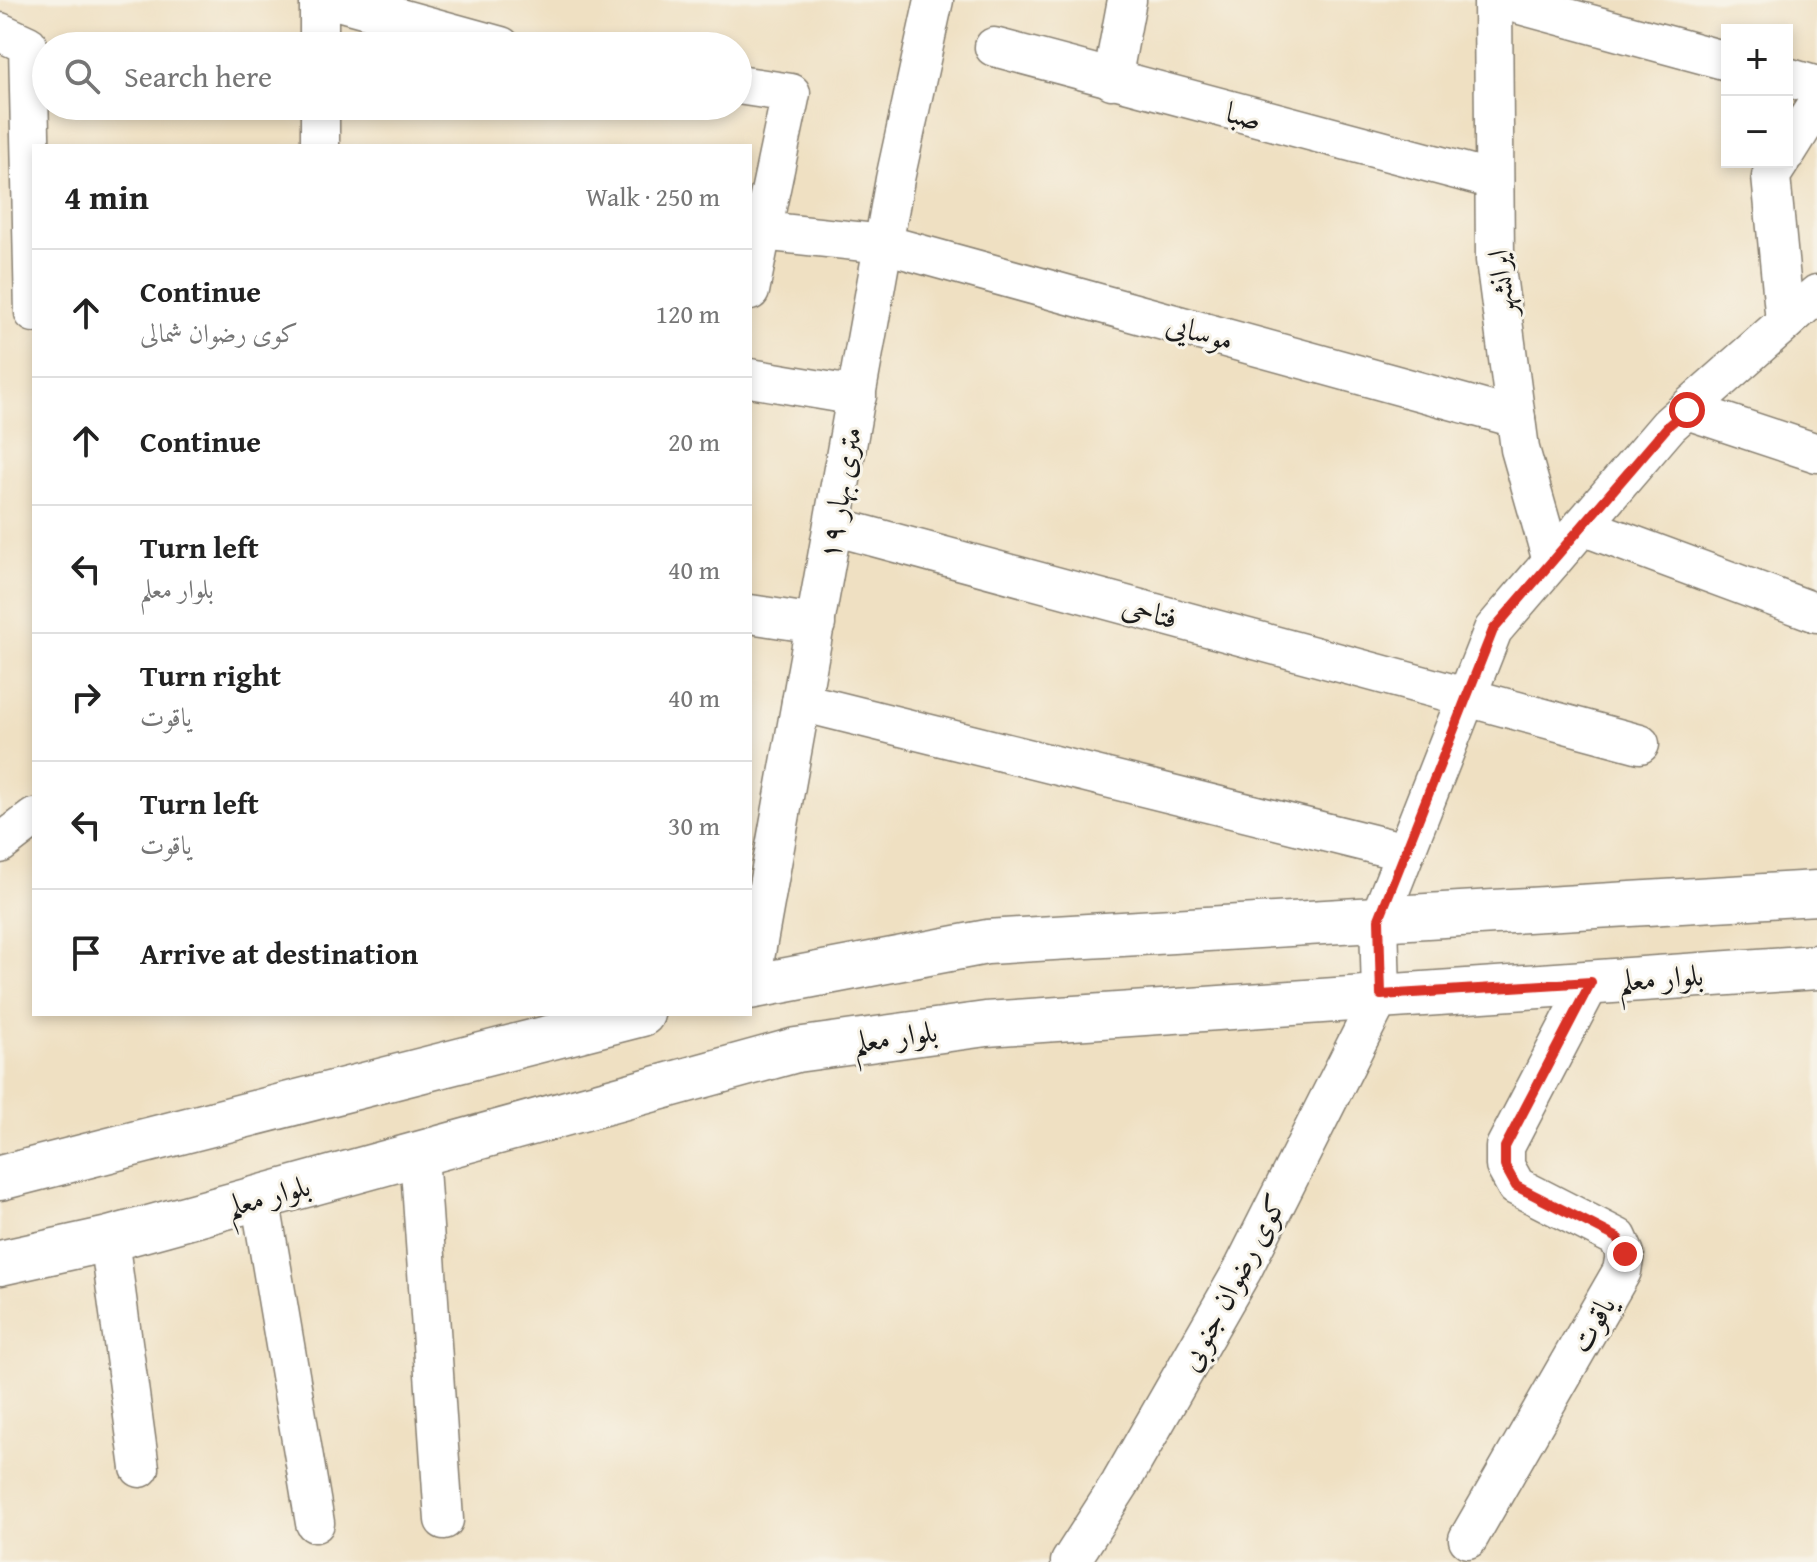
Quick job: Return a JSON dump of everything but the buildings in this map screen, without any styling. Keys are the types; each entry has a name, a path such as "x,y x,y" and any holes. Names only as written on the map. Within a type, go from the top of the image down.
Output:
{"main road":[{"path":"752,986 987,942 1817,893"},
{"name":"بلوار معلم","path":"0,1263 109,1239 796,1050 986,1024 1817,967"},
{"path":"0,1178 634,1016"}],"street":[{"path":"319,0 319,32"},
{"path":"334,0 450,32"},
{"name":"۱۹ متری بهار","path":"752,964 764,831 801,702 884,244 934,0"},
{"path":"1112,80 1127,0"},
{"name":"ایرانشهر","path":"1493,0 1495,260 1520,449 1552,561"},
{"path":"1502,0 1721,59"},
{"path":"14,38 32,286"},
{"name":"صبا","path":"994,47 1494,180"},
{"path":"1793,79 1817,86"},
{"path":"752,87 791,93 752,281"},
{"path":"1793,142 1817,104"},
{"path":"320,120 320,144"},
{"path":"1776,168 1771,176 1785,322"},
{"name":"موسایی","path":"762,231 884,244 1516,418"},
{"path":"1381,995 1379,919 1493,630 1669,425 1817,294"},
{"path":"752,378 857,396"},
{"path":"1687,410 1817,453"},
{"name":"فتاحی","path":"833,526 1640,744"},
{"path":"1582,526 1817,613"},
{"path":"752,614 816,624"},
{"path":"801,702 1405,852"},
{"path":"0,844 32,820"},
{"name":"یاقوت","path":"1468,1539 1622,1271 1625,1254 1618,1238 1516,1186 1505,1166 1505,1147 1591,982"},
{"name":"کوی رضوان جنوبی","path":"1070,1562 1120,1484 1243,1269 1381,995"},
{"path":"419,1154 444,1520"},
{"path":"260,1197 315,1523"},
{"path":"109,1239 140,1468"}],"route":[{"path":"1625,1254 1618,1238 1516,1186 1505,1166 1505,1147 1591,982 1381,995 1379,919 1493,630 1669,425 1687,410"}]}
